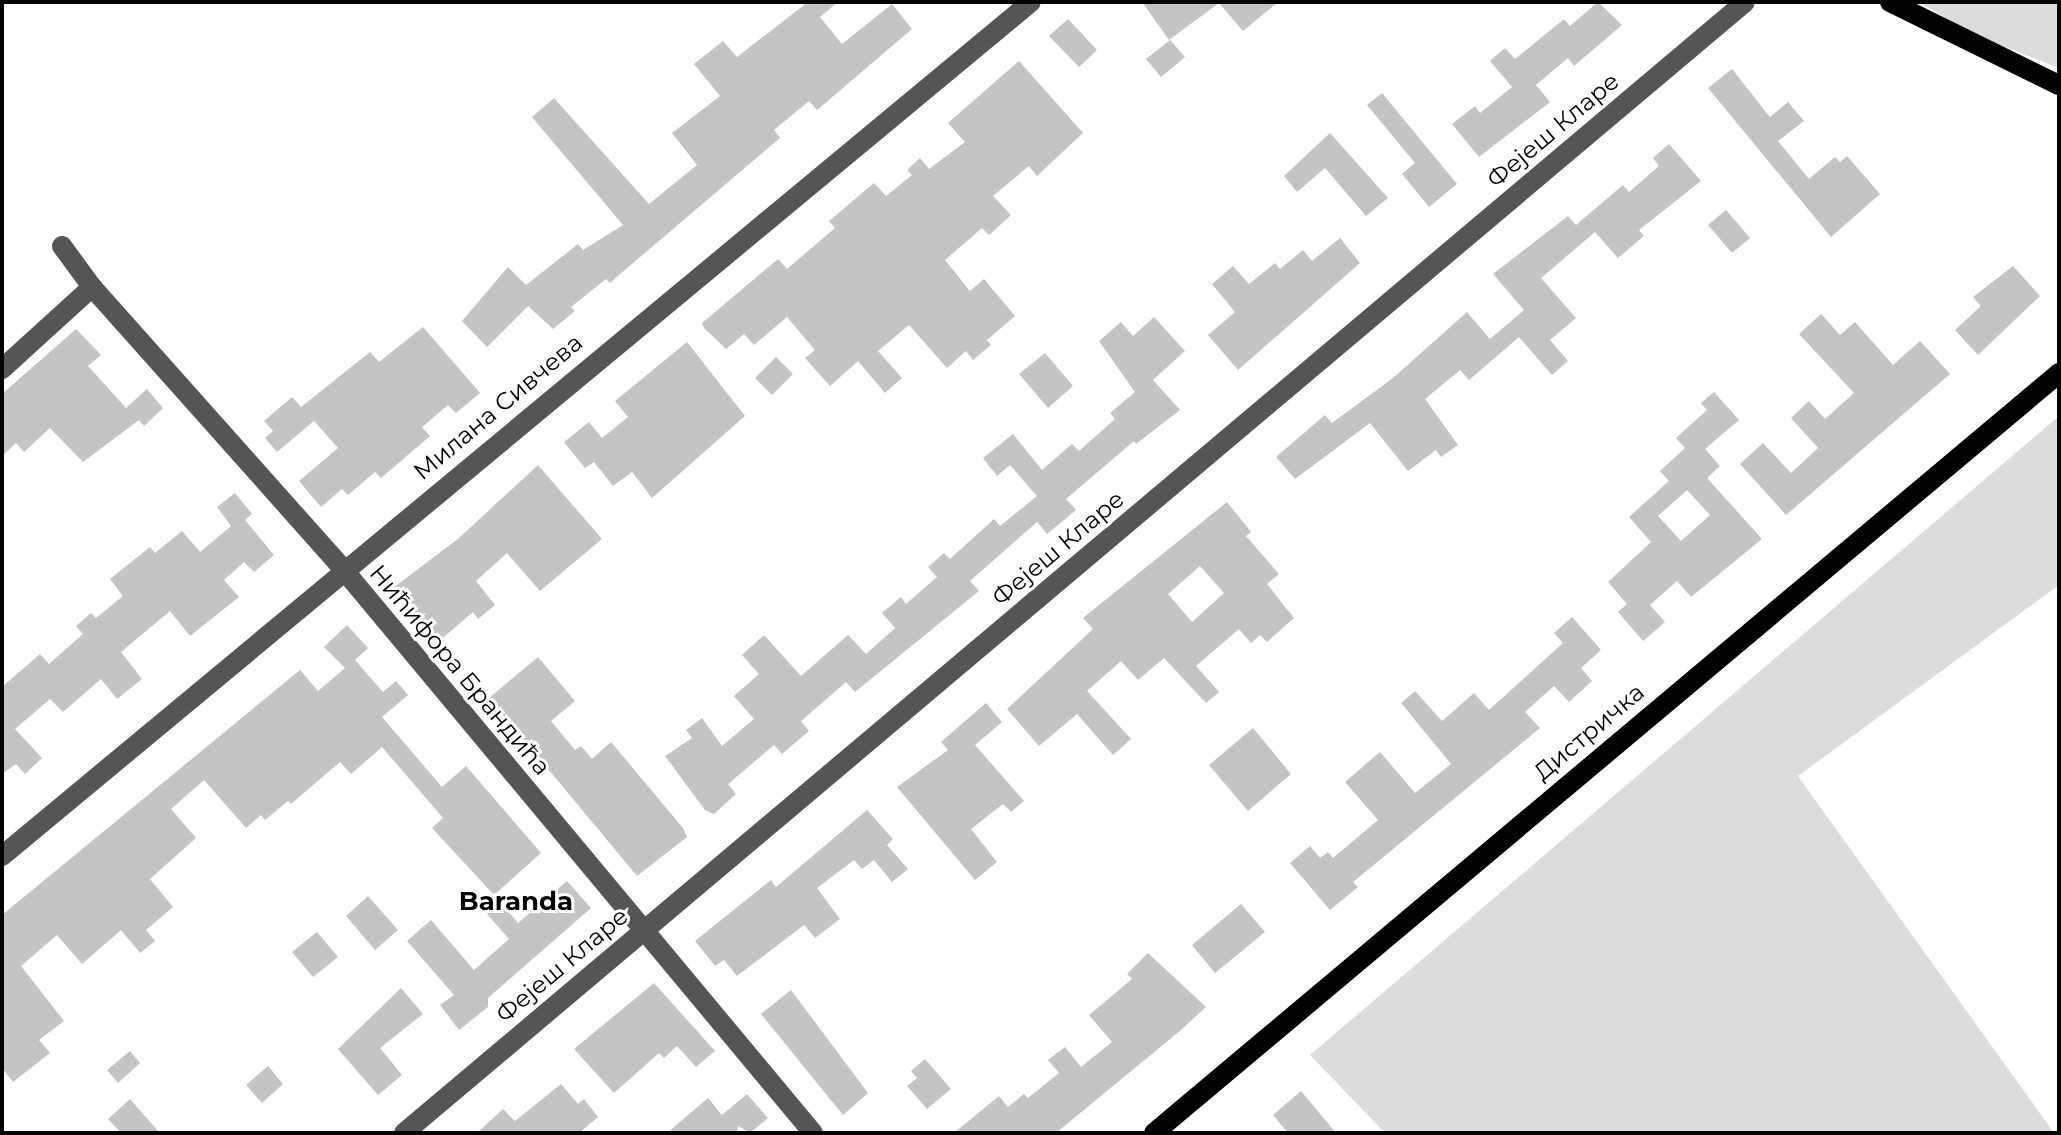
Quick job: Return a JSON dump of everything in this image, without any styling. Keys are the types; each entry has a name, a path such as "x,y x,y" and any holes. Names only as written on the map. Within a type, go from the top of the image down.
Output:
{"main road":[{"path":"1890,2 2059,85"},
{"name":"Дистричка","path":"1154,1133 2059,373"}],"street":[{"name":"Милана Сивчева","path":"2,856 343,569 1031,2"},
{"name":"Фејеш Кларе","path":"404,1133 1745,2"},
{"name":"Нићифора Брандића","path":"62,246 92,287 343,569 813,1133"},
{"path":"2,369 92,287"}],"shaded area":[{"path":"1919,2 2059,2 2059,68 1974,35"},
{"path":"2059,416 2059,585 1798,776 2054,1133 1385,1133 1310,1055"}],"building":[{"path":"808,2 838,2 820,17 842,44 892,4 912,29 817,110 809,101 774,130 780,138 610,283 606,279 571,307 575,311 553,329 528,306 487,347 462,321 508,267 526,285 578,244 583,250 623,225 532,117 554,98 649,204 697,165 672,133 720,96 694,64 723,41 737,57"},
{"path":"1142,2 1278,2 1243,31 1219,3 1169,40"},
{"path":"1598,2 1622,25 1574,66 1568,58 1536,85 1550,102 1479,157 1452,124 1475,106 1480,113 1512,87 1490,61 1505,48 1515,59 1564,19 1570,26"},
{"path":"1068,19 1097,50 1079,67 1049,36"},
{"path":"1170,40 1185,57 1161,77 1146,59"},
{"path":"1019,61 1083,133 1037,176 1029,166 993,196 1011,215 989,235 982,228 945,260 970,291 984,279 1015,316 987,340 991,345 973,360 966,351 947,368 909,325 878,351 902,378 885,393 858,361 830,386 805,358 815,350 787,317 754,345 744,334 726,349 704,328 702,323 778,259 787,269 835,228 829,221 874,183 886,196 912,175 907,170 920,158 929,169 965,142 948,123"},
{"path":"1732,69 1770,117 1788,102 1804,121 1778,141 1809,179 1835,157 1840,162 1847,156 1880,194 1831,237 1708,88"},
{"path":"1382,93 1457,184 1429,207 1402,174 1415,163 1367,105"},
{"path":"1330,133 1388,198 1366,216 1325,168 1297,192 1284,176"},
{"path":"1669,144 1701,181 1639,230 1644,236 1618,258 1595,232 1541,278 1576,318 1550,340 1568,361 1552,375 1519,337 1469,380 1460,370 1425,399 1458,445 1441,457 1436,450 1408,471 1370,423 1295,479 1276,457 1325,415 1332,423 1393,378 1467,312 1490,339 1524,310 1493,274 1568,216 1576,225 1623,185 1629,192 1659,166 1653,158"},
{"path":"1726,210 1750,238 1732,253 1708,225"},
{"path":"1340,238 1360,263 1238,370 1208,335 1235,312 1212,284 1233,266 1249,284 1275,263 1280,269 1303,250 1312,261"},
{"path":"2013,266 2040,296 1978,355 1955,330 1981,306 1973,297"},
{"path":"1821,314 1840,335 1855,322 1893,365 1920,341 1950,374 1786,515 1740,464 1763,443 1791,473 1818,448 1791,418 1809,401 1825,419 1854,393 1799,334"},
{"path":"1154,317 1185,351 1153,380 1180,410 1136,444 1134,441 1066,499 1076,510 1047,534 1037,522 970,581 979,591 855,692 846,682 801,721 809,731 782,754 774,745 728,784 736,794 714,814 705,810 665,756 692,738 686,730 702,718 722,746 754,719 734,696 759,674 742,655 764,635 801,676 848,635 866,654 895,628 882,613 901,597 906,604 937,577 928,567 944,553 950,559 994,519 1000,526 1037,496 1010,465 997,476 983,458 1013,434 1042,470 1072,444 1079,451 1115,419 1110,413 1135,392 1099,341 1121,322 1133,336"},
{"path":"423,327 480,393 456,413 448,405 422,427 430,436 381,478 375,472 348,495 342,489 321,507 299,481 338,448 314,421 277,452 265,438 273,431 264,421 292,397 301,407 370,352 379,362"},
{"path":"76,329 101,355 88,366 126,408 147,389 163,408 144,426 139,420 83,462 50,428 24,452 16,443 2,456 2,394"},
{"path":"687,342 745,416 652,498 632,472 613,486 594,462 585,468 564,442 589,422 602,438 628,417 615,401"},
{"path":"1045,353 1073,386 1048,408 1019,374"},
{"path":"776,357 793,374 772,395 755,378"},
{"path":"1714,392 1739,420 1705,449 1720,466 1707,478 1762,539 1691,597 1677,581 1650,605 1665,622 1643,641 1618,612 1627,604 1608,582 1651,542 1629,517 1669,481 1660,471 1685,448 1676,438 1707,410 1701,403","holes":["1687,490 1710,515 1681,541 1658,516"]},
{"path":"538,465 602,539 540,591 507,553 476,581 495,605 478,619 473,612 439,641 393,588 459,538"},
{"path":"235,493 252,514 245,520 274,555 254,572 244,562 224,580 239,597 190,636 170,611 121,652 142,679 117,699 101,679 63,712 50,699 15,729 42,758 25,774 16,764 2,774 2,687 40,654 49,664 83,634 76,626 91,613 96,618 123,596 110,579 150,547 155,553 182,531 200,552 231,526 217,507"},
{"path":"1227,502 1251,532 1246,536 1279,574 1267,584 1294,618 1267,642 1260,635 1251,643 1239,629 1196,666 1219,692 1206,703 1164,658 1138,680 1121,661 1087,691 1131,739 1113,755 1077,714 1039,746 1007,709 1093,629 1083,618","holes":["1200,566 1224,593 1192,622 1168,594"]},
{"path":"1572,617 1601,650 1581,668 1592,681 1569,702 1554,686 1525,712 1540,728 1353,882 1358,887 1330,910 1290,863 1310,846 1320,858 1328,852 1333,858 1378,820 1345,782 1380,752 1415,793 1451,764 1401,703 1415,691 1442,721 1474,693 1489,710 1563,643 1554,633"},
{"path":"347,625 368,648 355,660 383,692 396,681 408,695 382,717 442,787 466,766 541,853 494,895 432,828 443,818 382,747 351,774 340,762 291,804 288,801 265,820 261,815 246,828 204,780 171,809 196,838 150,879 173,907 146,930 155,941 140,953 121,930 82,964 57,935 21,966 64,1021 39,1040 50,1053 13,1082 2,1068 2,915 300,670 318,691 345,668 324,647"},
{"path":"538,657 575,701 551,721 575,750 581,746 592,759 611,742 683,828 687,837 637,876 489,698"},
{"path":"986,703 1002,722 975,745 1024,801 1011,812 1003,804 971,829 997,862 975,880 897,787 948,750 941,742"},
{"path":"1253,728 1291,774 1248,811 1209,765"},
{"path":"867,810 893,839 887,845 908,869 892,882 874,860 862,869 854,860 817,888 840,919 815,938 804,925 737,976 724,960 715,966 695,941 771,880 776,887"},
{"path":"567,881 591,908 488,998 488,1007 459,1030 440,1005 454,995 407,941 431,920 474,970 509,939 487,914 500,902 518,923"},
{"path":"368,896 398,930 375,950 346,916"},
{"path":"1241,904 1265,932 1215,973 1192,945"},
{"path":"317,932 338,957 313,977 292,952"},
{"path":"1148,953 1206,1007 1056,1133 954,1133 999,1096 1008,1107 1024,1094 1028,1098 1059,1073 1048,1060 1065,1047 1081,1067 1112,1042 1089,1015 1132,979 1127,974"},
{"path":"654,983 715,1051 696,1067 677,1046 664,1058 659,1053 614,1093 574,1049"},
{"path":"401,988 423,1014 380,1048 402,1075 378,1095 338,1049"},
{"path":"791,990 868,1093 843,1115 761,1014"},
{"path":"130,1051 140,1063 118,1083 107,1070"},
{"path":"925,1059 951,1089 927,1109 907,1086 917,1078 911,1071"},
{"path":"268,1066 283,1084 262,1103 246,1085"},
{"path":"561,1084 578,1104 584,1099 598,1117 579,1133 477,1133 503,1109 515,1121"},
{"path":"1301,1091 1336,1133 1288,1133 1273,1115"},
{"path":"747,1094 768,1118 750,1133 738,1126 737,1133 667,1133 708,1098 722,1115"},
{"path":"130,1099 160,1133 121,1133 108,1119"}],"district":[{"name":"Baranda","path":"516,902"}]}
